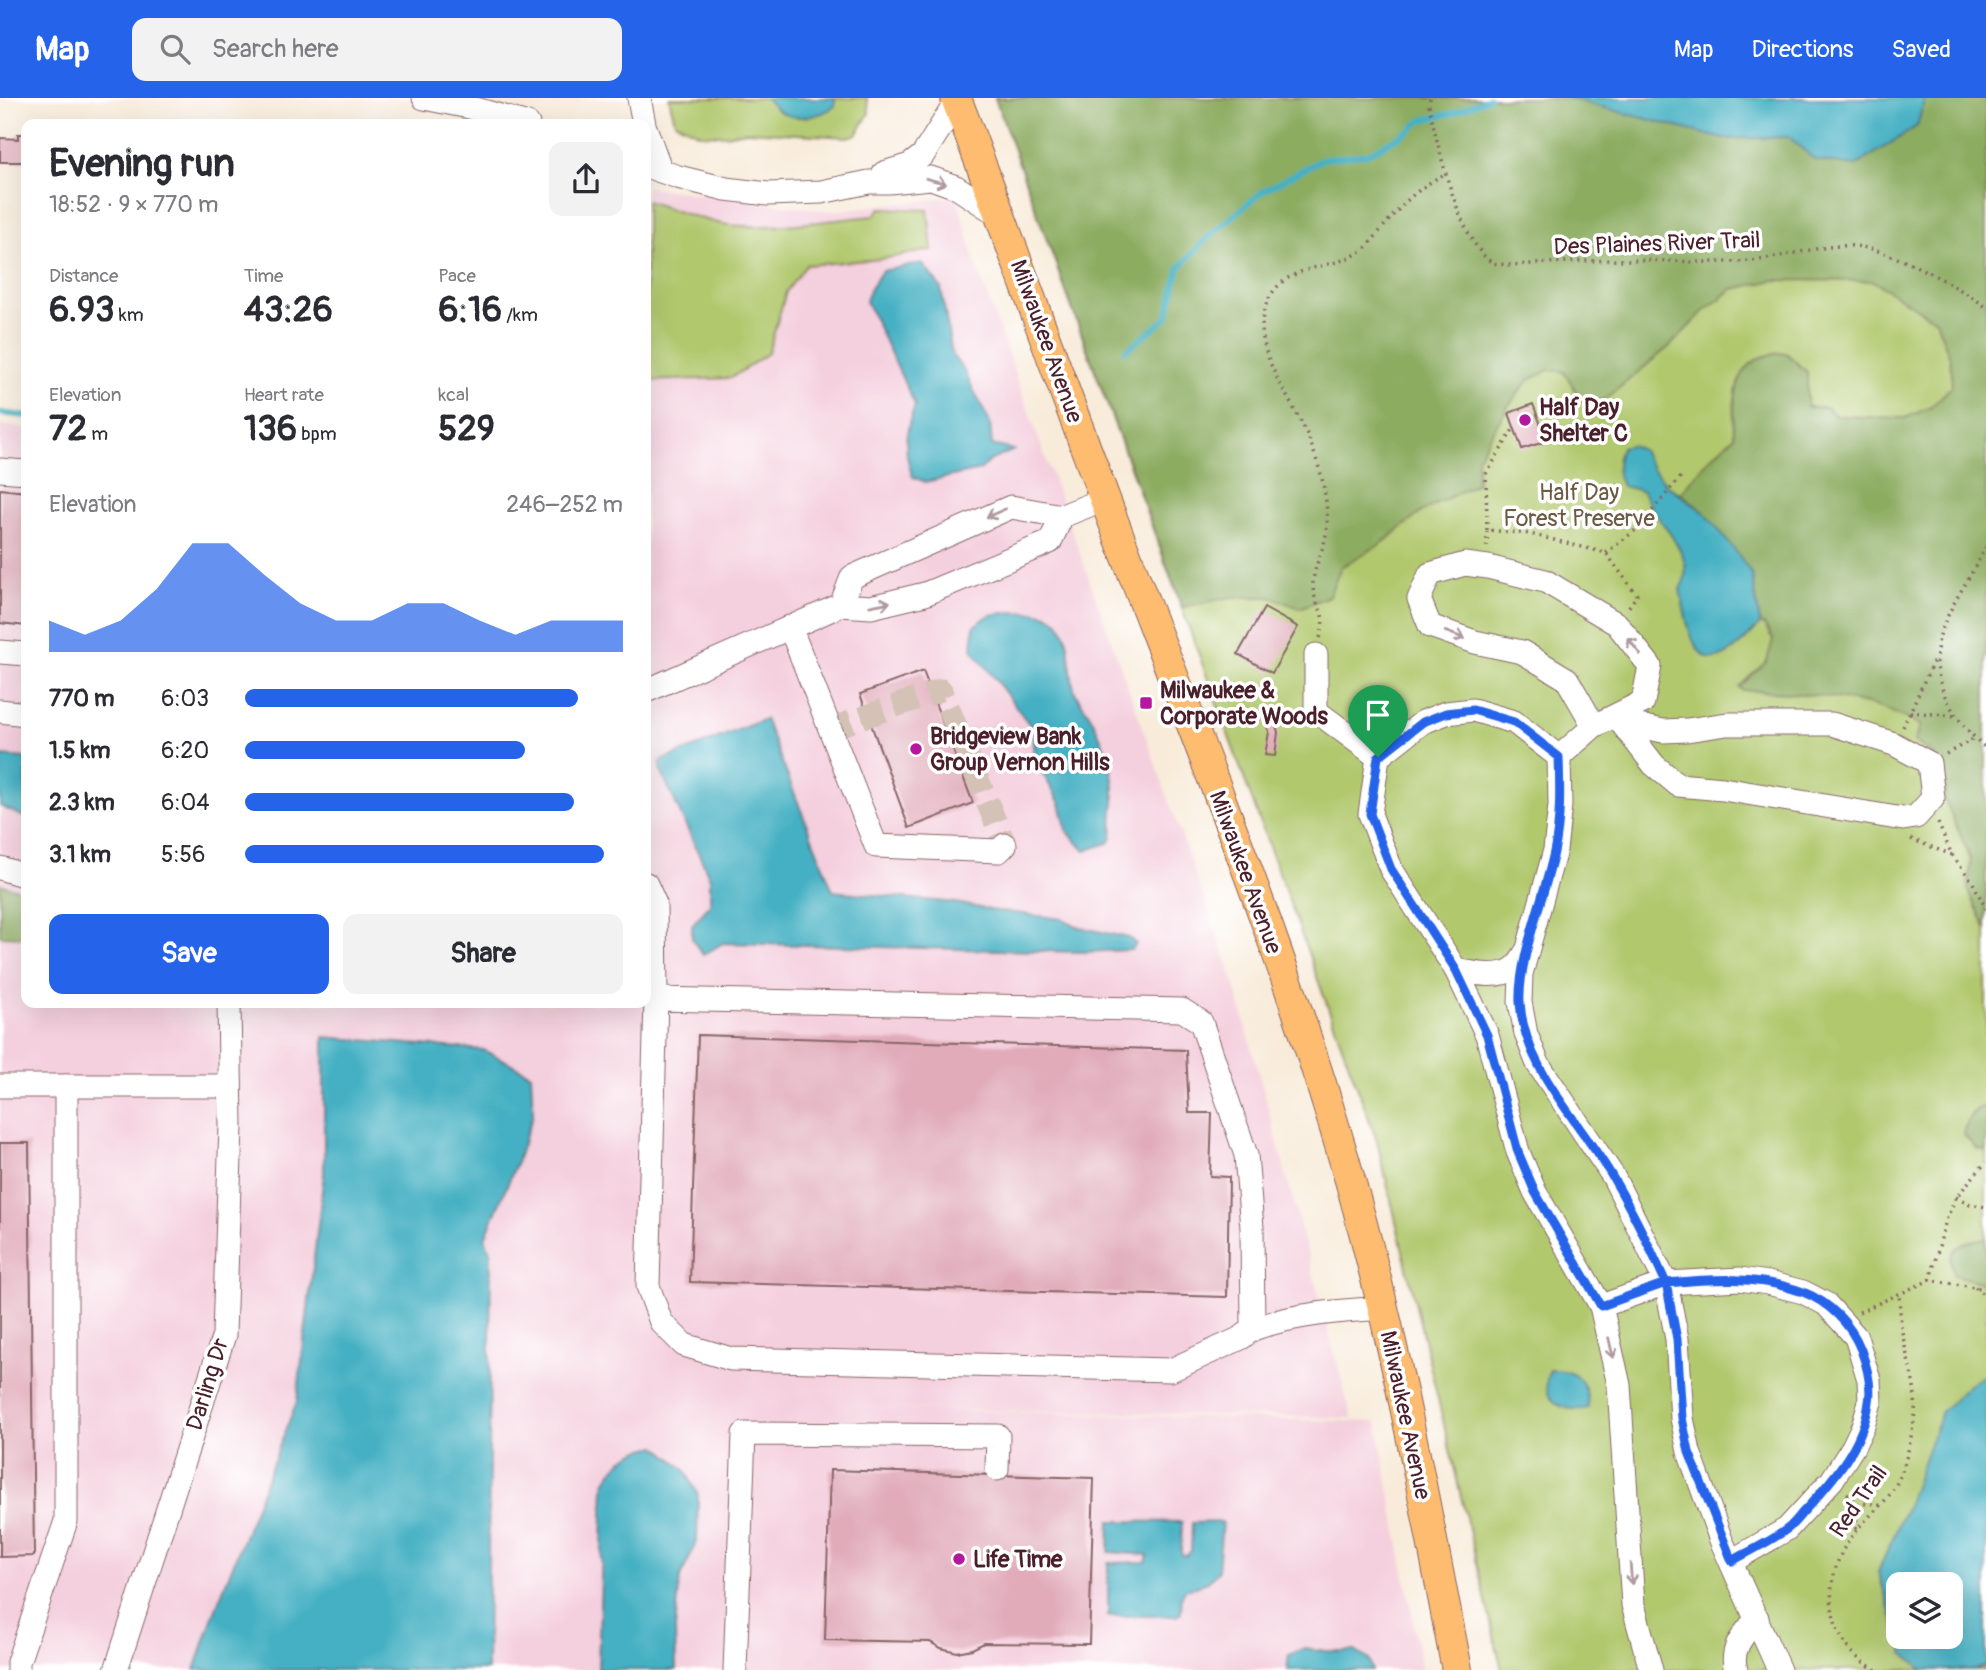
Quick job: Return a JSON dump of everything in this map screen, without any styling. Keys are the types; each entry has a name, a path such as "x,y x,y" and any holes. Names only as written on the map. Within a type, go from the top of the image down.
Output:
{"main road":[{"name":"Milwaukee Avenue","path":"956,99 1105,499 1220,797 1308,1041 1344,1158 1384,1308 1457,1670"}],"street":[{"path":"424,98 511,119"},
{"path":"639,98 643,119"},
{"path":"869,182 884,173 910,165 923,155 956,99"},
{"path":"654,168 726,189 768,194 821,192 869,182 888,183 931,178 956,187 1002,217"},
{"path":"0,470 21,472"},
{"path":"841,605 852,577 1011,507 1062,516 1105,499"},
{"path":"651,689 841,605 871,607 925,594 1050,542 1062,516"},
{"path":"1594,726 1567,679 1522,652 1475,642 1430,625 1419,599 1430,574 1465,564 1488,566 1545,581 1617,624 1650,666 1643,702 1594,726 1559,757 1560,805 1555,850 1521,974 1520,1002 1526,1034 1538,1064 1612,1177 1666,1283 1677,1339 1682,1418 1689,1452 1779,1670"},
{"path":"790,627 876,846 999,851 1005,845"},
{"path":"0,652 21,654"},
{"path":"1316,655 1316,711 1378,757"},
{"path":"1559,757 1514,722 1473,710 1446,713 1423,722 1378,757 1370,814 1391,869 1456,970 1487,1035 1518,1152 1535,1192 1601,1306 1619,1385 1633,1605 1651,1670"},
{"path":"0,711 21,713"},
{"path":"1616,716 1639,726 1663,731 1727,724 1832,724 1894,744 1929,763 1933,798 1916,817 1903,819 1723,789 1678,785 1654,765 1616,716"},
{"path":"0,868 21,874"},
{"path":"651,895 655,904 656,999 648,1286 660,1322 684,1345 731,1359 1171,1370 1274,1321 1336,1311 1384,1308"},
{"path":"1456,970 1497,974 1514,969 1528,949"},
{"path":"656,999 1182,1010 1201,1022 1246,1155 1252,1228 1253,1329"},
{"name":"Darling Dr","path":"116,1670 224,1335 230,1086 229,1008"},
{"path":"0,1086 230,1086"},
{"path":"18,1670 18,1662 66,1521 66,1086"},
{"path":"1601,1306 1666,1283 1740,1279 1803,1292 1826,1304 1856,1337 1869,1380 1870,1402 1853,1447 1832,1480 1787,1529 1732,1561"},
{"path":"735,1670 744,1434 998,1436 997,1469"},
{"path":"1736,1670 1734,1665 1737,1644 1757,1618"}],"path":[{"name":"Des Plaines River Trail","path":"1430,98 1430,110 1445,174 1479,250 1492,263 1511,265 1628,260 1701,263 1752,260 1859,246 1892,255 1968,294 1986,307"},
{"path":"1316,655 1325,621 1313,587 1326,535 1327,506 1322,481 1305,431 1265,346 1262,326 1265,309 1271,295 1284,280 1304,270 1342,260 1364,249 1423,185 1445,174"},
{"path":"1488,566 1486,474 1514,428"},
{"path":"1606,553 1637,529 1683,474"},
{"path":"1487,530 1530,534 1606,553 1637,595 1617,624"},
{"path":"1986,547 1942,629 1936,674 1950,707 1986,748"},
{"path":"1894,744 1937,654"},
{"path":"1909,712 1957,716"},
{"path":"1929,763 1975,738"},
{"path":"1930,804 1952,855 1972,881 1986,909"},
{"path":"1930,1280 1946,1220 1956,1197 1986,1162"},
{"path":"1956,1197 1970,1205 1986,1207"},
{"path":"1842,1319 1930,1280 1986,1289"},
{"path":"1973,1286 1986,1297"},
{"name":"Red Trail","path":"1876,1670 1857,1658 1844,1640 1835,1623 1831,1588 1835,1567 1856,1531 1882,1505 1899,1479 1914,1423 1912,1366 1903,1337 1899,1294"},
{"path":"1832,1480 1858,1503 1882,1505"},
{"path":"1856,1531 1858,1503"}],"shaded area":[{"path":"651,188 831,211 957,196 974,259 1234,982 1352,1418 838,1407 1377,1422 1422,1670 0,1670 0,425 21,427 21,1008 651,1008"}],"green space":[{"path":"669,98 766,98 780,112 835,106 835,98 867,98 869,113 857,134 848,137 746,131 726,135 700,134 675,122"},
{"name":"Half Day Forest Preserve","path":"995,98 1986,98 1986,1670 1502,1670 1377,1141"},
{"path":"995,98 1986,98 1986,928 1968,889 1971,860 1945,800 1944,772 1933,755 1914,741 1921,725 1864,703 1812,695 1742,690 1739,687 1767,661 1773,639 1764,625 1760,624 1752,575 1705,513 1681,493 1709,459 1734,437 1734,407 1740,380 1746,369 1756,360 1769,355 1786,353 1807,372 1807,407 1826,407 1836,416 1905,418 1931,407 1952,386 1950,358 1936,320 1873,281 1775,280 1733,289 1705,310 1670,346 1604,400 1583,402 1564,372 1549,370 1529,380 1509,405 1477,458 1477,483 1423,511 1381,544 1341,567 1329,596 1300,608 1270,597 1231,597 1182,607"},
{"path":"651,203 704,219 740,226 778,226 874,216 880,208 928,210 932,250 881,259 806,265 786,292 768,353 731,378 651,381"},
{"path":"0,884 21,890 21,937 0,936"},
{"path":"1986,1106 1986,1151 1976,1148 1964,1135 1973,1113"},
{"path":"1986,1238 1986,1284 1954,1275 1951,1265 1953,1252 1963,1244"}],"water":[{"path":"766,98 835,98 835,106 822,113 800,117 777,110"},
{"path":"1567,98 1925,98 1917,126 1855,166 1815,160 1789,137 1723,139"},
{"path":"922,263 941,288 952,355 964,371 990,423 992,445 1014,450 989,461 980,470 925,482 913,477 907,458 907,432 915,405 866,301 870,289 882,271"},
{"path":"1631,445 1642,450 1652,468 1667,485 1705,513 1752,575 1760,624 1741,644 1725,655 1713,658 1703,655 1696,645 1680,589 1685,576 1681,551 1648,503 1643,491 1622,486 1617,471 1618,457 1622,447"},
{"path":"1010,612 1051,617 1065,634 1075,692 1097,730 1112,775 1114,799 1110,842 1085,851 1067,831 1060,803 1035,760 1033,729 972,649 974,626 990,615"},
{"path":"765,719 833,891 956,903 1063,919 1079,927 1129,938 1136,944 1131,950 1081,952 723,943 703,955 692,939 692,925 710,905 710,878 660,769 661,761"},
{"path":"0,756 21,758 21,816 0,806"},
{"path":"324,1037 484,1050 531,1074 533,1114 516,1164 485,1238 491,1253 487,1670 195,1670 213,1616 297,1401 324,1174"},
{"path":"1550,1370 1567,1372 1579,1379 1586,1391 1588,1408 1569,1409 1554,1402 1547,1389"},
{"path":"1986,1375 1986,1666 1972,1670 1922,1670 1903,1649 1963,1649 1963,1572 1886,1572 1886,1597 1878,1572 1908,1503 1942,1411 1972,1382"},
{"path":"657,1446 685,1470 698,1495 697,1541 680,1578 675,1629 676,1670 598,1670 604,1484 625,1458"},
{"path":"1110,1521 1182,1522 1181,1552 1186,1556 1191,1551 1192,1523 1222,1522 1218,1571 1208,1582 1185,1590 1181,1613 1177,1616 1108,1616 1108,1563 1146,1562 1148,1555 1109,1552"},
{"path":"1304,1648 1355,1651 1369,1660 1372,1670 1287,1670 1289,1655"}],"building":[{"path":"18,134 21,134 21,162 0,162 0,138 18,139"},
{"name":"Half Day Shelter C","path":"1533,404 1547,441 1522,449 1509,413"},
{"path":"0,489 21,491 21,625 0,623"},
{"path":"1264,608 1298,627 1272,673 1238,654"},
{"name":"Bridgeview Bank Group Vernon Hills","path":"923,671 973,803 909,828 860,694"},
{"path":"1270,707 1278,732 1275,756 1265,755 1269,732 1261,710"},
{"path":"698,1035 1186,1050 1189,1113 1212,1113 1210,1176 1229,1177 1227,1297 690,1282"},
{"path":"0,1143 29,1143 34,1556 0,1557"},
{"name":"Life Time","path":"830,1470 1094,1478 1089,1644 984,1643 957,1652 930,1642 825,1640"}],"waterway":[{"path":"1125,351 1167,318 1179,268 1206,239 1263,191 1323,159 1367,154 1409,131 1422,120 1453,113 1489,98"},
{"path":"0,413 21,415"}],"tunnel":[{"path":"830,729 941,690 1005,845"}],"place":[{"name":"Half Day Shelter C","path":"1525,420"},
{"name":"Milwaukee & Corporate Woods","path":"1146,703"},
{"name":"Bridgeview Bank Group Vernon Hills","path":"916,749"},
{"name":"Life Time","path":"959,1559"}],"route":[{"path":"1378,757 1370,814 1391,869 1456,970 1487,1035 1518,1152 1535,1192 1601,1306 1666,1283 1677,1339 1682,1418 1689,1452 1721,1539 1732,1561 1787,1529 1832,1480 1853,1447 1870,1402 1869,1380 1856,1337 1826,1304 1803,1292 1740,1279 1666,1283 1641,1229 1612,1177 1538,1064 1526,1034 1520,1002 1521,974 1555,850 1560,805 1559,757 1514,722 1473,710 1446,713 1423,722 1378,757"}]}
